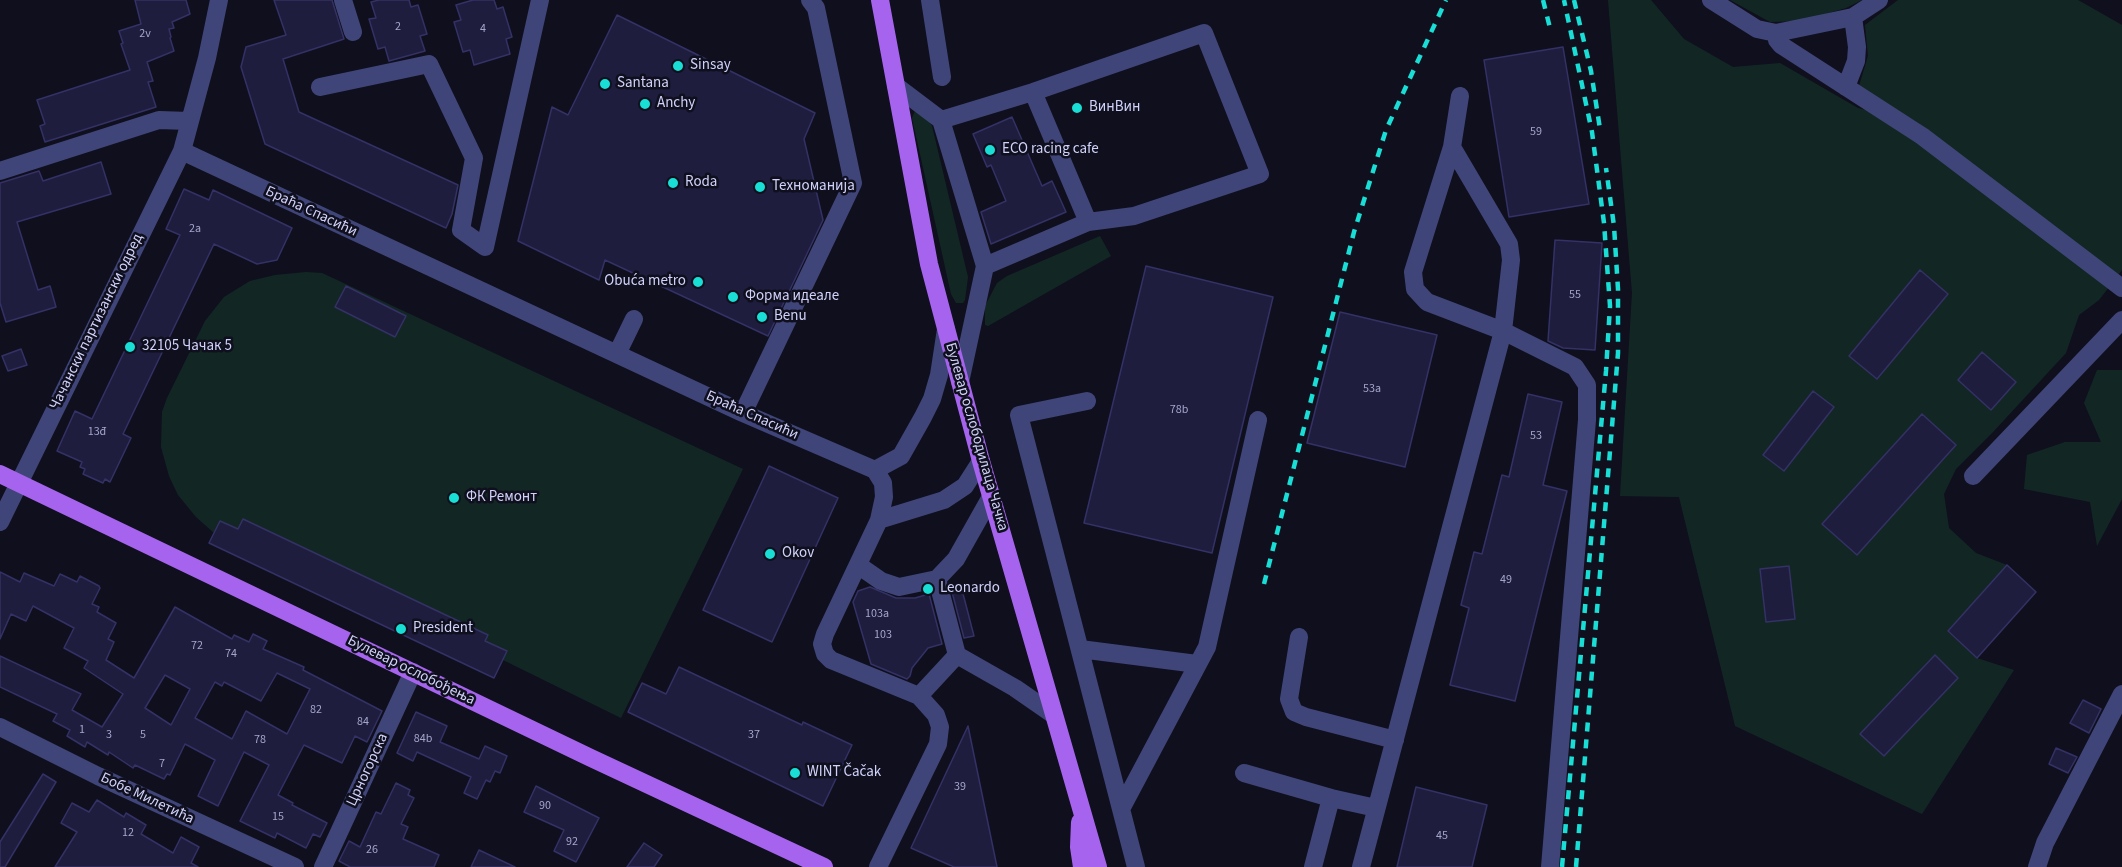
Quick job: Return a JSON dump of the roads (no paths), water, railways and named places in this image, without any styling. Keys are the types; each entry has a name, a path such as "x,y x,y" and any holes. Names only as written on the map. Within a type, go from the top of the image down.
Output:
{"main road":[{"name":"Булевар ослободилаца Чачка","path":"880,0 921,228 981,461 1098,867"},
{"name":"Булевар ослобођења","path":"0,474 824,867"},
{"path":"1082,811 1079,832 1082,867"}],"street":[{"name":"Чачански партизански одред","path":"0,522 182,151 207,58 219,0"},
{"path":"343,0 353,32"},
{"path":"320,87 429,64 474,158 461,230 485,247 540,0"},
{"path":"743,413 853,183 816,8 810,0"},
{"path":"930,0 942,77"},
{"path":"1711,0 1757,29 1776,33 1853,17 1879,0"},
{"path":"1846,87 1856,61 1857,47 1853,17"},
{"path":"941,120 1034,92 1204,33 1260,174 1134,216 1088,222 985,266"},
{"path":"1776,33 1781,45 1922,136 2122,288"},
{"path":"896,86 941,120 985,266 960,382"},
{"path":"1034,92 1088,222"},
{"path":"1460,96 1452,147 1413,272 1415,289 1427,302 1503,331 1575,367 1587,385 1587,420 1550,867"},
{"path":"0,171 159,120 189,121"},
{"path":"1361,867 1503,331 1510,260 1509,244 1452,147"},
{"name":"Браћа Спасићи","path":"182,151 743,413 875,470"},
{"path":"617,354 634,319"},
{"path":"1973,476 2122,320"},
{"path":"878,867 938,744 940,727 936,715 919,696 831,660 825,654 822,644 879,520 884,497 884,483 875,470 901,456 932,399 939,375 946,327"},
{"path":"1087,401 1019,415 1136,867"},
{"path":"1121,809 1206,647 1258,420"},
{"path":"879,520 944,500 965,486 981,461"},
{"path":"858,565 881,580 899,587 937,579 956,559 992,495"},
{"path":"937,579 957,655 1015,688 1054,715"},
{"path":"1299,637 1288,699 1294,712 1395,740"},
{"path":"1080,649 1197,664"},
{"path":"919,696 957,655"},
{"name":"Црногорска","path":"322,867 413,672"},
{"path":"2037,867 2045,843 2122,694"},
{"name":"Бобе Милетића","path":"0,727 98,776 295,867"},
{"path":"1245,772 1331,798 1376,808"},
{"path":"1313,867 1331,798"}],"railway":[{"path":"1264,584 1354,232 1386,130 1446,0"},
{"path":"1543,0 1551,32"},
{"path":"1562,867 1610,306 1604,223 1592,132 1564,0"},
{"path":"1574,0 1591,71 1600,129"},
{"path":"1576,867 1618,353 1618,289 1614,226 1606,168"}],"place":[{"name":"Sinsay","path":"678,66"},
{"name":"Santana","path":"605,84"},
{"name":"Anchy","path":"645,104"},
{"name":"ВинВин","path":"1077,108"},
{"name":"ECO racing cafe","path":"990,150"},
{"name":"Roda","path":"673,183"},
{"name":"Техноманија","path":"760,187"},
{"name":"Obuća metro","path":"698,282"},
{"name":"Форма идеале","path":"733,297"},
{"name":"Benu","path":"762,317"},
{"name":"32105 Чачак 5","path":"130,347"},
{"name":"ФК Ремонт","path":"454,498"},
{"name":"Okov","path":"770,554"},
{"name":"Leonardo","path":"928,589"},
{"name":"President","path":"401,629"},
{"name":"WINT Čačak","path":"795,773"}]}
